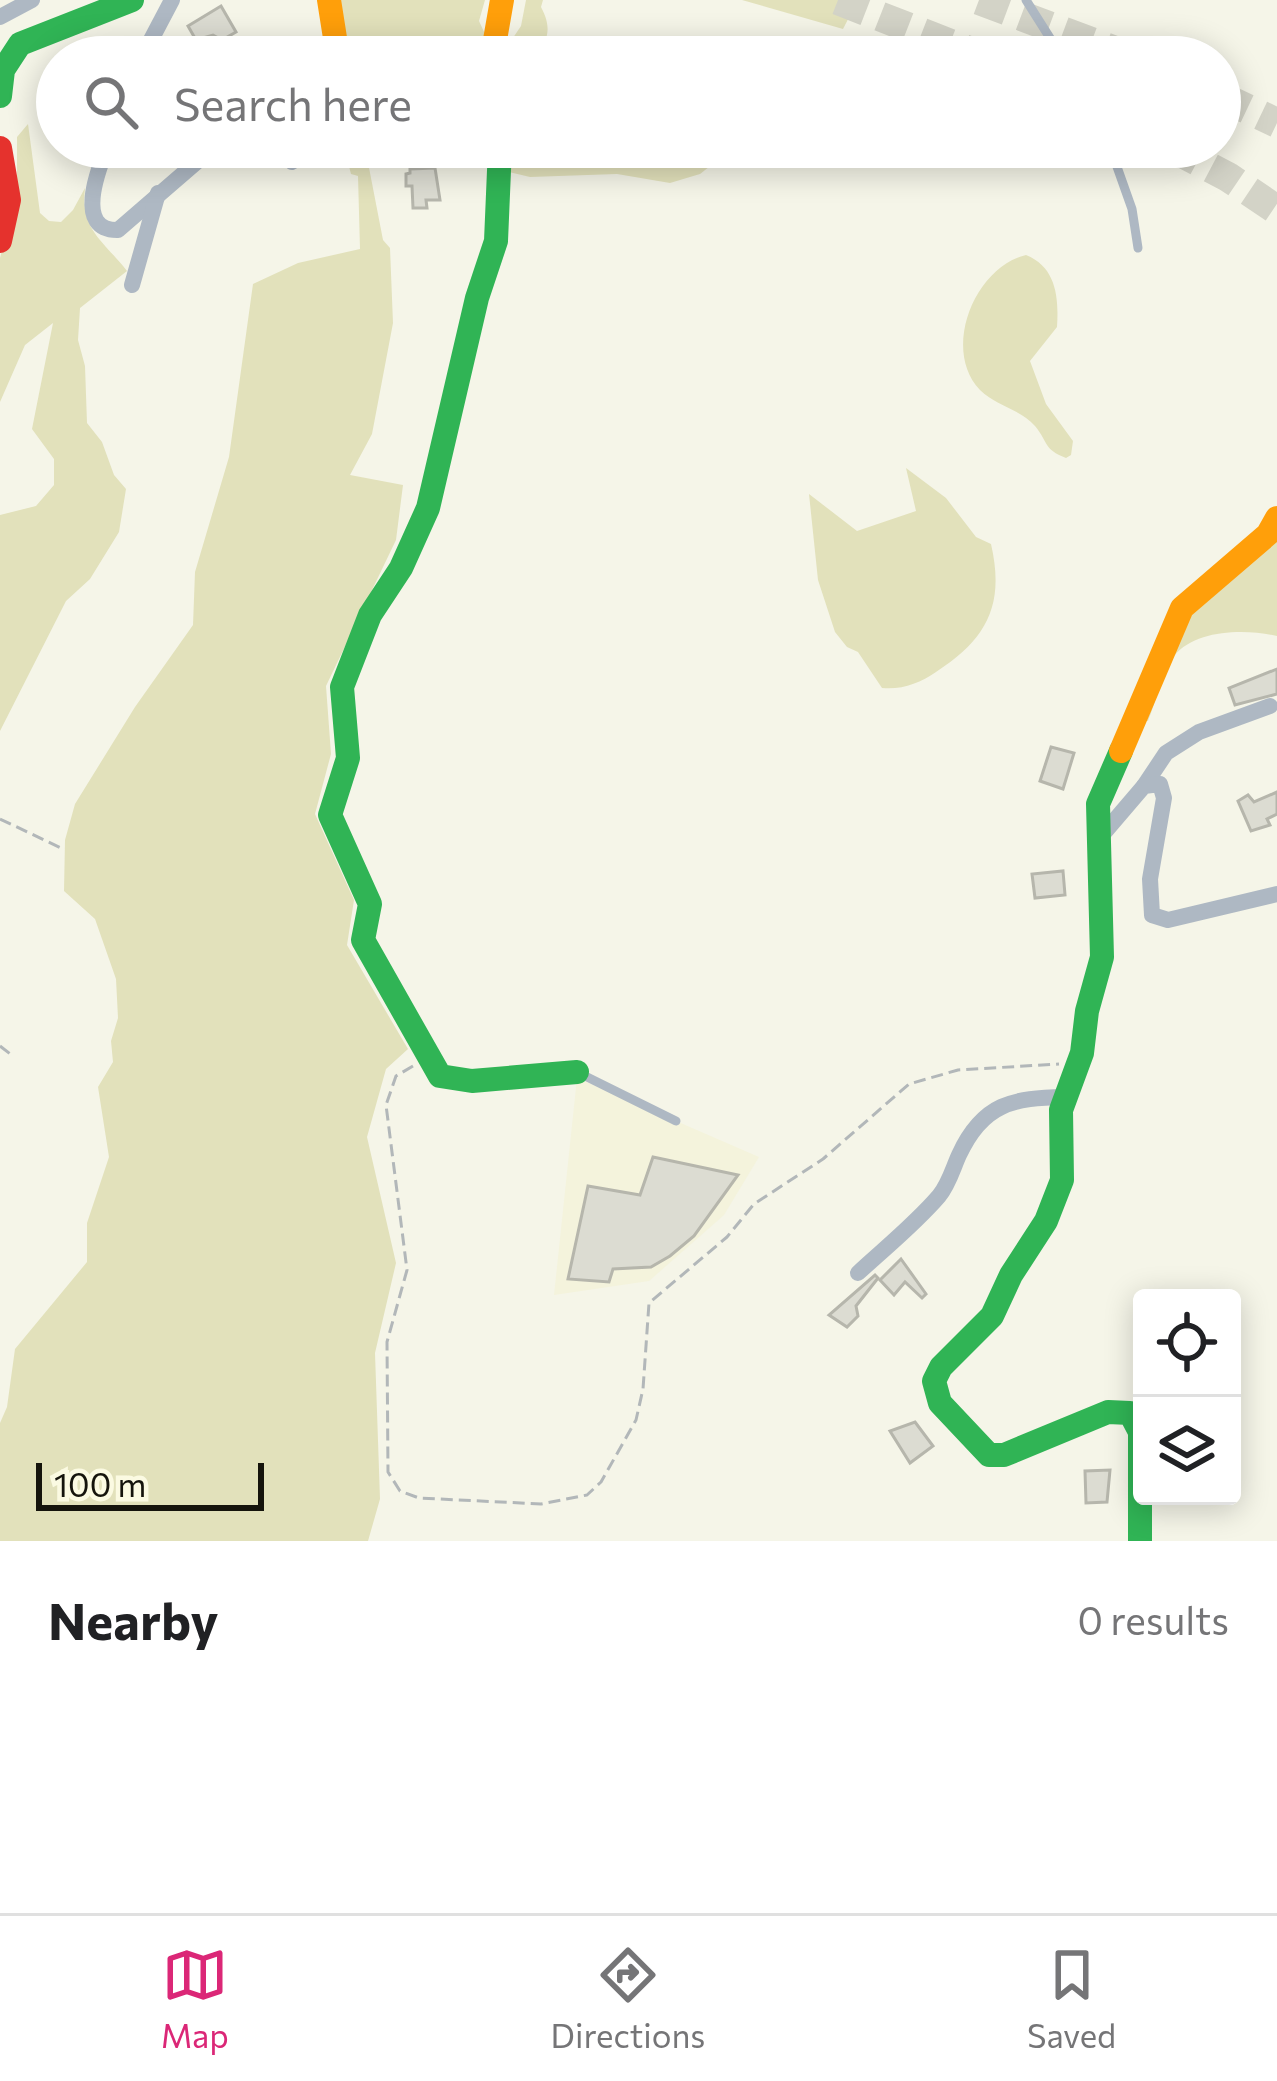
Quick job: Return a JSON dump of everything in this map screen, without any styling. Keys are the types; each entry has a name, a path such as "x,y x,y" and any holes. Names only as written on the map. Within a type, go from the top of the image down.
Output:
{"street":[{"path":"0,17 32,0"},
{"path":"153,36 172,0"},
{"path":"329,0 335,36"},
{"path":"496,36 502,0"},
{"path":"38,36 114,2"},
{"path":"0,96 3,70 20,44 36,37"},
{"path":"0,148 9,200 0,241"},
{"path":"98,168 92,208 97,223 107,231 118,230 192,168"},
{"path":"499,168 496,242 477,298 428,508 401,568 370,615 342,687 348,758 331,815 370,904 363,940 440,1076 472,1081 577,1072"},
{"path":"132,286 158,193"},
{"path":"1138,1540 1140,1432 1130,1413 1108,1412 993,1456 978,1447 934,1390 938,1371 992,1316 1050,1212 1063,1175 1059,1126 1079,1063 1103,945 1098,804 1182,608 1268,534 1277,518"},
{"path":"1097,842 1166,753 1199,732 1270,706"},
{"path":"1144,786 1160,784 1164,798 1149,892 1155,917 1168,920 1277,894"},
{"path":"858,1273 944,1191 965,1143 989,1114 1007,1102 1065,1097"}],"lane":[{"path":"1026,0 1049,36"},
{"path":"1117,168 1132,209 1138,248"},
{"path":"577,1072 676,1121"}],"path":[{"path":"0,819 61,848"},
{"path":"0,1046 13,1056"},
{"path":"429,1055 396,1076 386,1105 407,1270 387,1342 388,1472 400,1491 419,1498 541,1504 587,1495 601,1482 636,1420 644,1389 649,1303 727,1237 754,1204 824,1159 910,1084 958,1070 1079,1063"}],"shaded area":[{"path":"577,1078 759,1157 724,1215 649,1281 554,1295"}],"green space":[{"path":"332,0 485,0 479,21 485,36 330,36"},
{"path":"526,0 543,0 546,36 514,36"},
{"path":"742,0 858,0 843,29"},
{"path":"28,124 40,213 49,221 61,222 85,188 90,225 127,271 80,308 78,340 85,366 87,423 126,489 119,532 90,579 66,601 0,731 0,515 36,506 54,485 54,459 32,429 53,323 25,345 0,402 0,258 17,190 17,137"},
{"path":"349,168 369,168 383,240 390,248 393,323 372,434 350,475 403,485 396,540 326,686 331,754 315,814 354,900 347,945 408,1049 386,1069 367,1137 396,1263 375,1353 380,1499 368,1541 0,1541 0,1423 7,1407 15,1349 87,1262 87,1223 109,1157 98,1087 113,1062 116,979 95,919 64,891 65,840 75,804 193,625 195,572 229,457 253,284 298,263 360,249 358,176"},
{"path":"509,168 708,168 670,183 617,174 530,177 509,172"},
{"path":"1026,255 1044,267 1056,294 1057,327 1030,361 1046,404 1073,441 1066,458 1050,448 1029,420 980,390 964,353 964,332 979,292 992,275"},
{"path":"906,468 946,498 976,537 991,544 995,585 980,633 954,660 904,687 882,688 858,652 835,632 818,580 809,494 857,531 916,511"},
{"path":"1277,531 1277,636 1222,633 1183,647 1166,670 1148,721 1135,721 1185,611"}],"building":[{"path":"221,6 236,32 194,36 188,26"},
{"path":"435,168 440,200 426,200 427,208 413,208 406,174 410,169"},
{"path":"1277,669 1277,694 1235,705 1229,688"},
{"path":"1051,747 1074,753 1063,789 1040,781"},
{"path":"1277,792 1277,814 1267,819 1270,825 1251,831 1238,801 1248,795 1254,802"},
{"path":"1063,871 1065,895 1035,898 1032,874"},
{"path":"653,1157 738,1175 694,1236 670,1256 651,1267 613,1269 609,1282 568,1279 588,1186 640,1195"},
{"path":"901,1259 926,1294 922,1298 905,1282 894,1295 880,1280"},
{"path":"875,1275 878,1278 856,1306 858,1316 847,1327 829,1315"},
{"path":"915,1422 933,1446 910,1463 890,1431"},
{"path":"1110,1470 1107,1502 1086,1503 1085,1471"}],"tunnel":[{"path":"838,0 930,36"},
{"path":"979,0 1075,36"},
{"path":"1241,106 1277,123"},
{"path":"1211,168 1277,210"}],"traffic: fast":[{"path":"40,36 132,0"},
{"path":"0,96 3,70 20,44 36,38"},
{"path":"499,168 496,241 477,298 428,508 401,568 370,615 342,687 348,758 330,815 370,904 363,940 440,1076 472,1081 577,1072"},
{"path":"1121,751 1098,804 1102,957 1087,1011 1082,1053 1061,1110 1062,1180 1046,1221 1011,1275 992,1316 941,1367 934,1381 940,1403 989,1455 1004,1455 1108,1412 1130,1413 1140,1432 1140,1541"}],"traffic: slow":[{"path":"329,0 335,36"},
{"path":"496,36 502,0"},
{"path":"1121,751 1182,608 1268,534 1277,518"}],"traffic: jam":[{"path":"0,148 9,200 0,241"}]}
